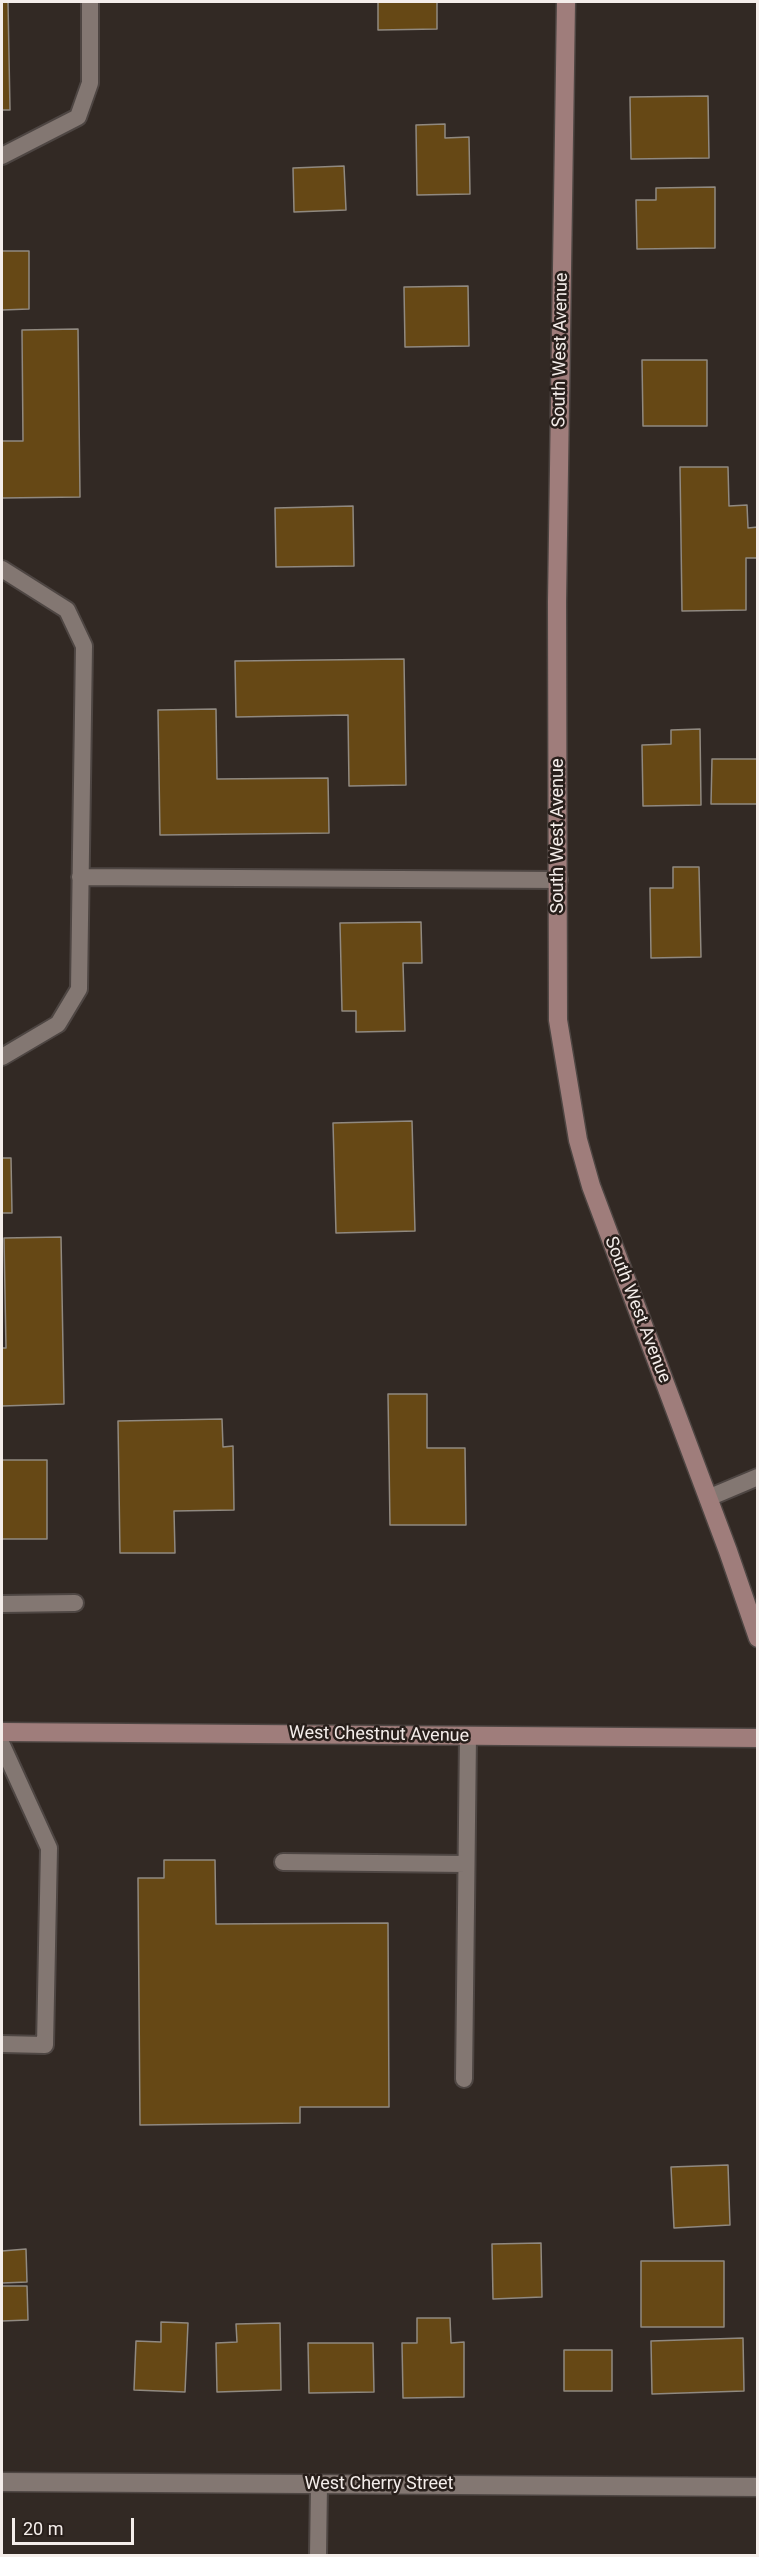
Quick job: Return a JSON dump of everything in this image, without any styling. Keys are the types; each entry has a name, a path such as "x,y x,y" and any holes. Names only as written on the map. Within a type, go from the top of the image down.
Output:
{"street":[{"name":"South West Avenue","path":"566,2 557,602 558,1020 578,1140 591,1186 758,1638"},
{"name":"West Chestnut Avenue","path":"2,1732 758,1738"},
{"name":"West Cherry Street","path":"2,2482 758,2487"}],"lane":[{"path":"2,156 78,117 90,82 90,2"},
{"path":"2,569 67,610 84,646 79,989 58,1024 2,1056"},
{"path":"80,877 559,880"},
{"path":"708,1498 758,1477"},
{"path":"2,1604 75,1603"},
{"path":"464,2079 468,1736"},
{"path":"2,1745 49,1848 45,2045 2,2044"},
{"path":"283,1862 466,1864"},
{"path":"318,2556 319,2484"}],"building":[{"path":"2,2 8,2 10,110 2,110"},
{"path":"378,2 437,2 437,29 378,30"},
{"path":"708,96 709,158 631,159 630,97"},
{"path":"445,124 445,138 469,137 470,194 417,195 416,125"},
{"path":"344,166 346,210 294,212 293,168"},
{"path":"715,187 715,248 637,249 636,200 656,200 656,188"},
{"path":"2,251 29,251 29,309 2,310"},
{"path":"468,286 469,346 405,347 404,287"},
{"path":"78,329 80,497 2,498 2,441 23,441 22,330"},
{"path":"642,360 707,360 707,426 643,426"},
{"path":"680,467 728,467 729,506 747,505 748,528 758,527 758,558 746,558 746,610 682,611"},
{"path":"353,506 354,566 276,567 275,508"},
{"path":"404,659 406,785 349,786 348,715 236,717 235,661"},
{"path":"216,709 217,779 328,778 329,833 160,835 158,710"},
{"path":"700,729 701,805 643,806 642,745 671,744 671,730"},
{"path":"712,759 758,759 758,804 711,804"},
{"path":"673,867 699,867 701,957 651,958 650,888 673,888"},
{"path":"421,922 422,963 403,963 405,1031 356,1032 356,1011 342,1011 340,923"},
{"path":"412,1121 415,1231 336,1233 333,1123"},
{"path":"2,1158 11,1158 12,1213 2,1213"},
{"path":"61,1237 64,1404 2,1406 2,1348 6,1348 4,1238"},
{"path":"388,1394 427,1394 427,1448 465,1448 466,1525 390,1525"},
{"path":"222,1419 223,1447 233,1446 234,1510 174,1511 175,1553 120,1553 118,1421"},
{"path":"2,1460 47,1460 47,1539 2,1539"},
{"path":"164,1860 215,1860 216,1924 388,1923 389,2107 300,2107 300,2123 140,2125 138,1878 164,1878"},
{"path":"728,2165 730,2225 674,2228 671,2167"},
{"path":"541,2243 542,2297 493,2299 492,2244"},
{"path":"26,2249 27,2282 2,2283 2,2251"},
{"path":"641,2261 724,2261 724,2327 641,2327"},
{"path":"2,2286 27,2286 28,2320 2,2321"},
{"path":"417,2318 450,2318 451,2343 464,2342 464,2397 403,2398 402,2343 417,2343"},
{"path":"161,2322 188,2323 185,2392 134,2390 136,2341 161,2342"},
{"path":"280,2323 281,2390 217,2392 216,2343 237,2342 236,2324"},
{"path":"743,2338 744,2391 652,2394 651,2341"},
{"path":"308,2343 373,2343 374,2392 309,2393"},
{"path":"564,2350 612,2350 612,2391 564,2391"}]}
